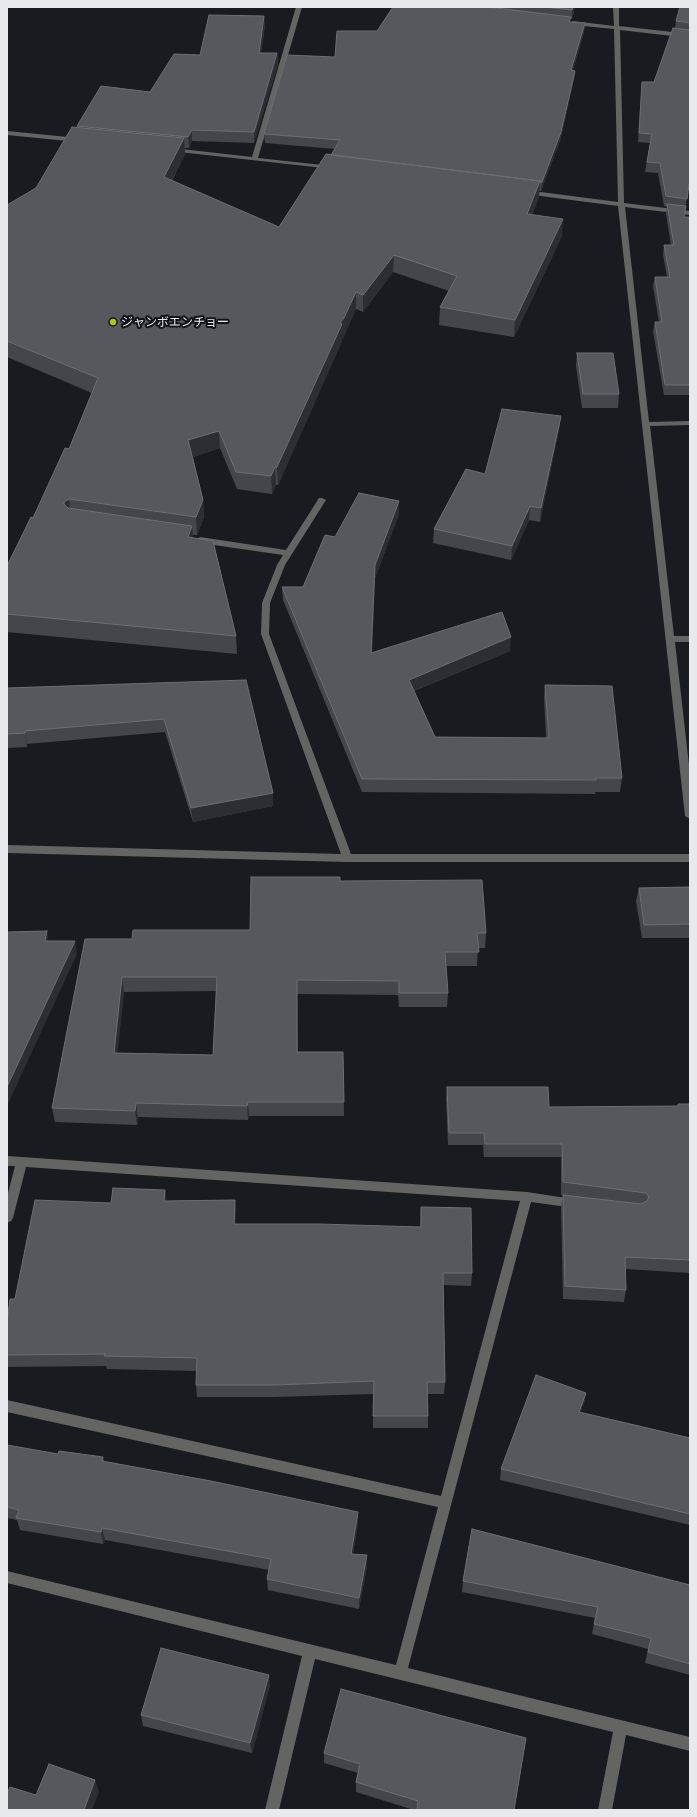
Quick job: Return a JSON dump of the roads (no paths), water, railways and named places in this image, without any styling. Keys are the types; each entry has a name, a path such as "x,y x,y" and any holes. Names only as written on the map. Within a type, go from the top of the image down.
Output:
{"street":[{"path":"255,158 299,7"},
{"path":"616,7 621,204 669,639 687,746 690,816"},
{"path":"570,22 690,36"},
{"path":"7,133 84,141"},
{"path":"162,149 255,158 340,169"},
{"path":"520,191 690,213"},
{"path":"645,424 690,424"},
{"path":"322,500 281,565 266,603 265,634 347,858"},
{"path":"188,538 288,553"},
{"path":"669,639 690,639"},
{"path":"7,849 347,858 690,858"},
{"path":"7,1161 527,1197 587,1204"},
{"path":"7,1218 22,1162"},
{"path":"400,1674 527,1197"},
{"path":"7,1406 445,1504"},
{"path":"7,1577 690,1744"},
{"path":"272,1810 310,1651"},
{"path":"605,1810 621,1728"}],"place":[{"name":"ジャンボエンチョー","path":"113,322"}]}
